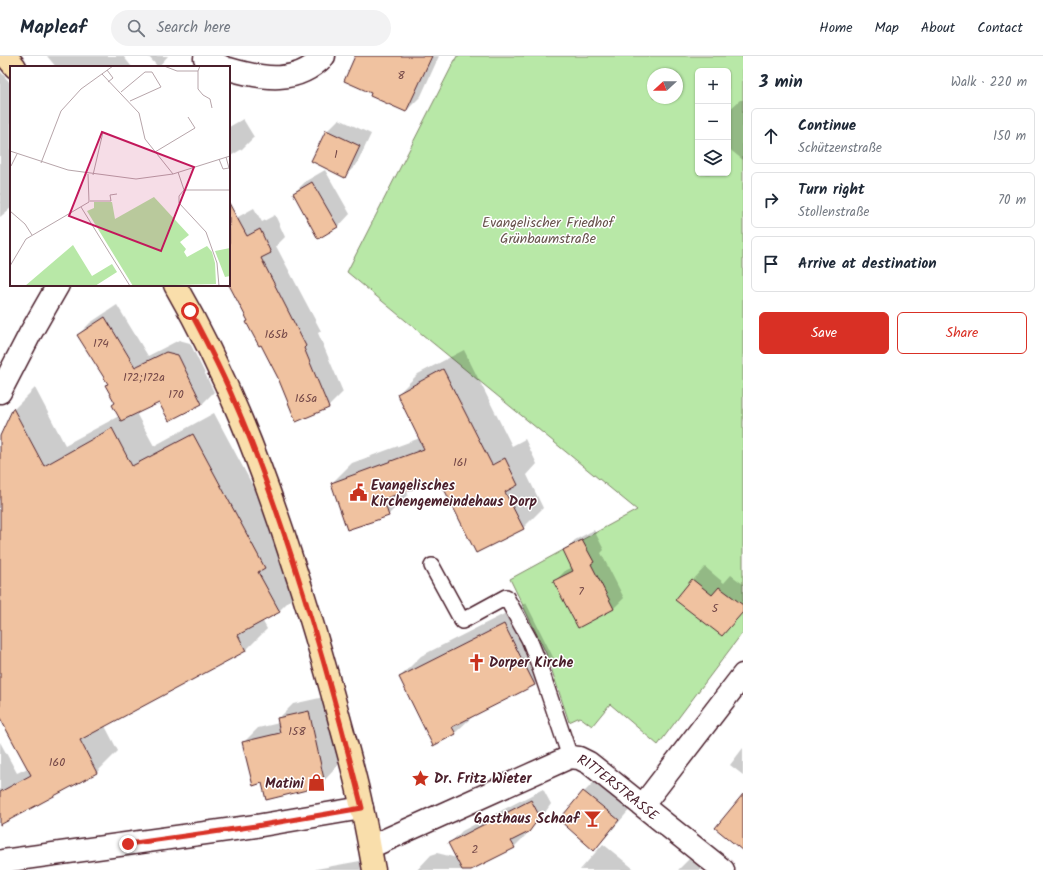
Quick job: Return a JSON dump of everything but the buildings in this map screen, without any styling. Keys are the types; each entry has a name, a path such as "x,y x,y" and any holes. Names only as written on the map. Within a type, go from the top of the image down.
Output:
{"main road":[{"path":"6,56 14,66"},
{"path":"176,286 200,330 233,397 283,530 314,630 349,753 362,808 374,870"}],"street":[{"path":"230,69 256,76 294,76 310,68 324,56"},
{"path":"0,392 30,334 57,286"},
{"path":"642,805 743,675"},
{"name":"RITTERSTRASSE","path":"370,847 570,757 579,758 589,763 722,870"},
{"path":"3,861 215,832 362,808"}],"lane":[{"path":"432,566 462,621 506,597 523,627 537,658 570,757"}],"green space":[{"name":"Evangelischer Friedhof Grünbaumstraße","path":"457,56 743,56 743,632 658,745 610,704 592,726 580,717 569,722 546,653 510,579 637,510 347,272"}],"place":[{"name":"Evangelisches Kirchengemeindehaus Dorp","path":"358,493"},
{"name":"Dorper Kirche","path":"476,662"},
{"name":"Dr. Fritz Wieter","path":"421,778"},
{"name":"Matini","path":"317,783"},
{"name":"Gasthaus Schaaf","path":"592,818"}],"route":[{"path":"128,844 256,826 362,808 353,768 328,677 283,530 236,405 207,343 190,311"}]}
